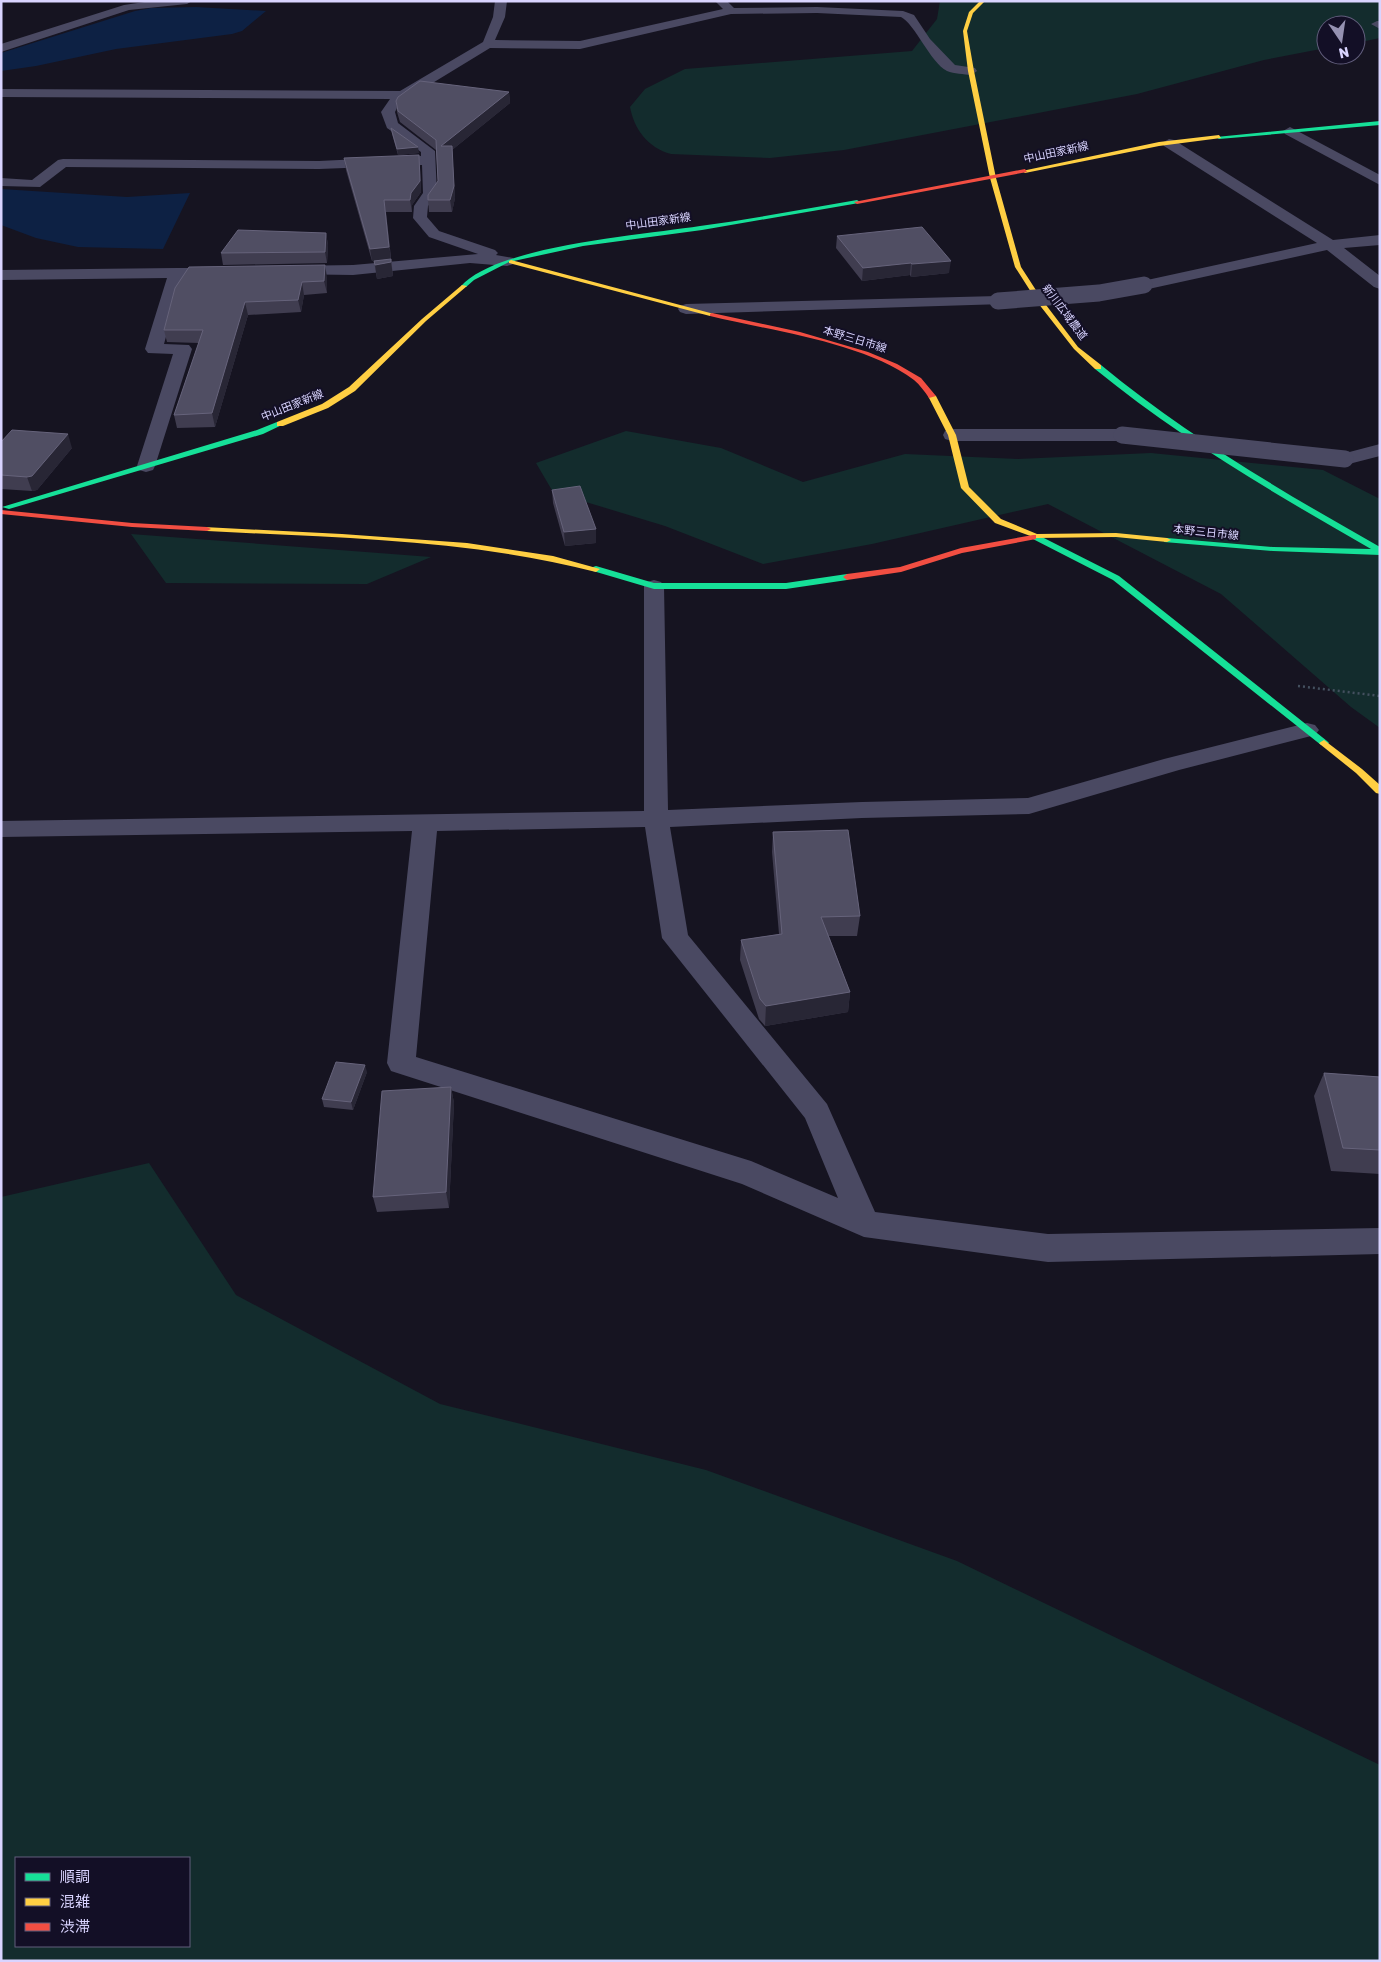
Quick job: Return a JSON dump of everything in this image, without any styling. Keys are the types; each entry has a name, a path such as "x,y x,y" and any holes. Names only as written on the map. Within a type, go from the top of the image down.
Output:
{"main road":[{"name":"新川広域農道","path":"983,1 971,12 965,30 971,71 993,178 1018,267 1040,302 1076,348 1133,397 1238,468 1380,552"},
{"name":"中山田家新線","path":"1,510 260,432 325,406 352,389 424,320 472,279 508,261 583,244 702,228 993,178 1169,143 1380,123"},
{"name":"本野三日市線","path":"508,261 686,309 854,349 884,360 914,376 930,392 952,435 965,488 998,521 1036,536 1116,535 1236,548 1304,552 1380,552"},
{"path":"1,510 132,526 346,536 505,549 570,561 654,586 786,586 901,569 962,551 1036,536 1116,578 1360,771 1380,791"}],"street":[{"path":"1,48 128,7 187,1"},
{"path":"488,44 499,17 500,1"},
{"path":"720,1 732,11"},
{"path":"508,261 474,246 434,234 420,218 421,206 430,192 428,151 392,125 388,112 394,102 403,95 488,44 580,46 732,11 817,10 903,14 910,17 926,40 951,68 971,71"},
{"path":"1,94 403,95"},
{"path":"1290,131 1380,180"},
{"path":"1169,143 1330,245 1380,284"},
{"path":"1,182 35,184 63,163 319,165 429,160"},
{"path":"686,309 998,300 1099,293 1330,245 1380,240"},
{"path":"271,272 353,270 470,258 508,261"},
{"path":"1,275 233,272"},
{"path":"146,466 183,349 154,349 176,273"},
{"path":"952,435 1122,435 1345,459 1380,450"},
{"path":"654,586 656,819 675,938 817,1112 864,1224"},
{"path":"1,829 656,819 862,810 1030,806 1172,764 1308,730"},
{"path":"425,823 401,1063 751,1174 864,1224 1048,1248 1380,1240"}],"path":[{"path":"1243,679 1380,696"}],"green space":[{"path":"940,1 1380,1 1380,38 1366,41 1366,15 1316,15 1316,50 1264,60 1137,94 844,150 770,158 671,154 655,147 643,136 632,115 630,107 645,89 685,69 912,51 937,19"},
{"path":"626,431 721,448 803,482 905,454 1018,459 1151,453 1323,470 1380,499 1380,728 1351,707 1221,594 1048,504 872,544 763,564 665,526 553,492 536,463"},
{"path":"131,534 431,557 367,584 166,583"},
{"path":"149,1163 236,1295 440,1404 706,1470 957,1561 1380,1765 1380,1961 1,1961 1,1197"}],"water":[{"path":"196,7 266,11 242,31 232,34 116,49 36,66 1,71 1,53 135,11 151,8"},
{"path":"1,189 127,197 190,193 163,249 78,247 36,238 1,225"}],"building":[{"path":"420,81 509,92 441,146 452,146 454,186 450,200 428,200 428,195 438,181 436,140 398,111 396,101 398,97"},
{"path":"391,128 418,147 397,149"},
{"path":"419,155 420,181 411,193 410,200 384,200 389,247 370,249 344,158"},
{"path":"922,227 951,261 863,268 837,236"},
{"path":"238,230 326,233 325,252 221,253"},
{"path":"391,259 391,262 375,265 374,261"},
{"path":"325,265 324,281 302,282 298,300 245,302 212,413 174,415 203,330 164,330 175,288 189,267"},
{"path":"12,430 68,434 32,476 1,475 1,442"},
{"path":"580,486 596,529 564,532 552,490"},
{"path":"848,830 860,916 821,917 850,992 766,1006 760,999 741,940 782,934 773,832"},
{"path":"336,1062 365,1065 351,1102 322,1099"},
{"path":"1324,1073 1380,1077 1380,1150 1343,1148"},
{"path":"451,1087 446,1192 373,1197 382,1091"}],"traffic: fast":[{"path":"1219,137 1380,123"},
{"path":"464,286 472,279 507,261 583,244 702,228 857,202"},
{"path":"1098,367 1131,394 1199,443 1271,488 1380,551"},
{"path":"6,507 260,432 280,424"},
{"path":"1033,537 1036,536 1116,578 1324,743"},
{"path":"1167,540 1273,549 1380,552"},
{"path":"596,569 654,586 786,586 847,577"}],"traffic: slow":[{"path":"983,1 971,12 965,31 971,71 993,178 1018,267 1040,302 1076,348 1098,367"},
{"path":"1025,171 1159,144 1219,137"},
{"path":"511,262 712,315"},
{"path":"280,424 325,406 352,389 424,320 464,286"},
{"path":"932,396 952,435 965,488 998,521 1036,536 1116,535 1167,540"},
{"path":"207,529 369,538 467,546 532,554 596,569"},
{"path":"1324,743 1359,771 1380,791"}],"traffic: jam":[{"path":"857,202 1025,171"},
{"path":"712,315 798,334 865,353 895,366 918,380 932,396"},
{"path":"1,512 132,525 207,529"},
{"path":"847,577 901,569 961,551 1033,537"}]}
